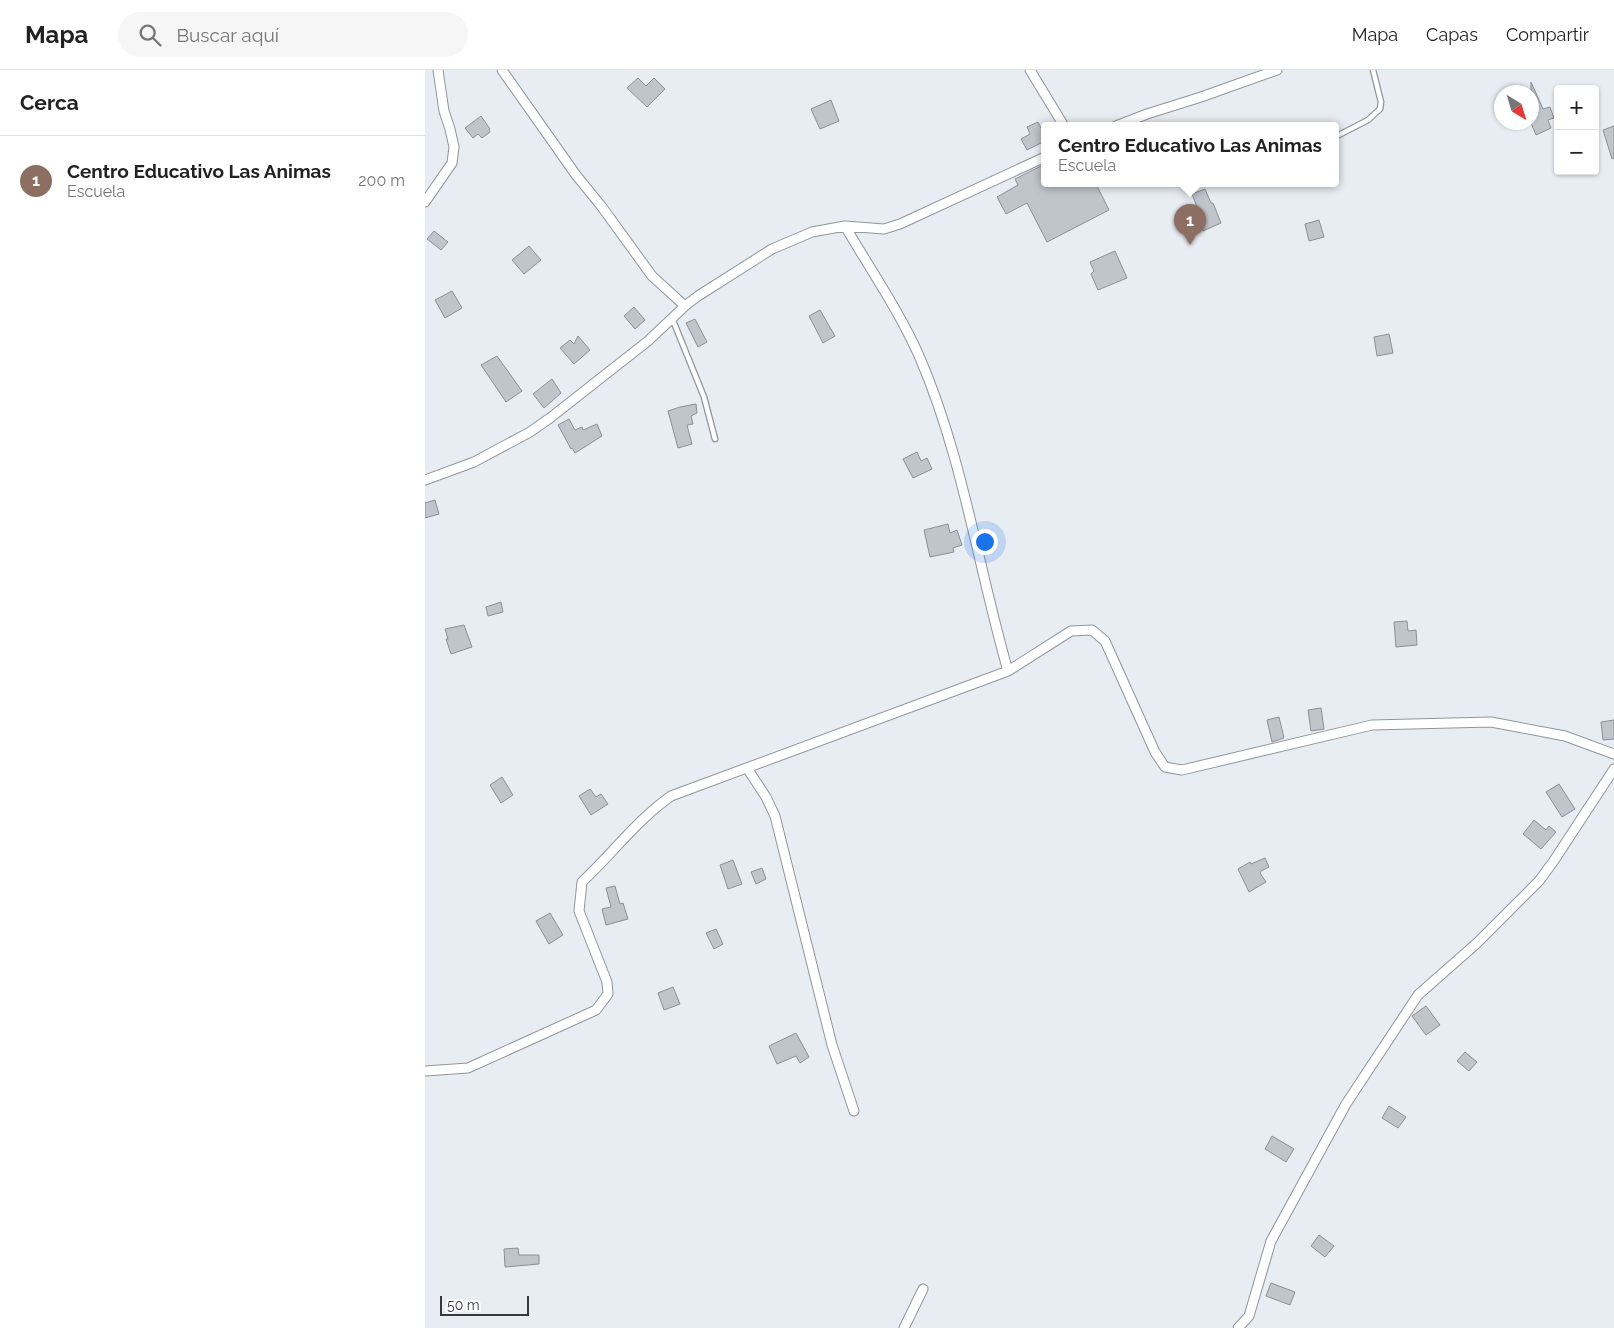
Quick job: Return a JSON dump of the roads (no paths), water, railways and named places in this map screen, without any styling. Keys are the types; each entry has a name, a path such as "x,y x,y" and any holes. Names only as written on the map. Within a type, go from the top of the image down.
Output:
{"street":[{"path":"425,202 452,163 454,147 451,129 444,111 438,70"},
{"path":"502,70 576,176 602,207 653,276 685,306"},
{"path":"1030,70 1062,122"},
{"path":"1126,122 1277,70"},
{"path":"425,480 483,458 530,432 641,347 698,296 772,250 812,232 845,226 884,229 901,224 1041,159"},
{"path":"845,226 901,321 919,357 936,400 968,509 997,633 1008,671"},
{"path":"425,1072 468,1068 596,1010 608,994 607,982 579,911 582,882 651,810 671,796 1008,671 1071,631 1092,630 1105,641 1165,767 1183,770 1372,726 1491,722 1565,736 1614,754"},
{"path":"747,768 766,797 775,816 832,1045 854,1110"},
{"path":"1238,1328 1249,1316 1271,1241 1346,1104 1418,995 1477,943 1539,880 1553,862 1614,769"},
{"path":"904,1328 923,1289"}],"lane":[{"path":"1339,134 1368,120 1380,109 1381,102 1373,70"},
{"path":"672,318 704,397 715,439"}],"place":[{"name":"Centro Educativo Las Animas","path":"1190,245"}]}
